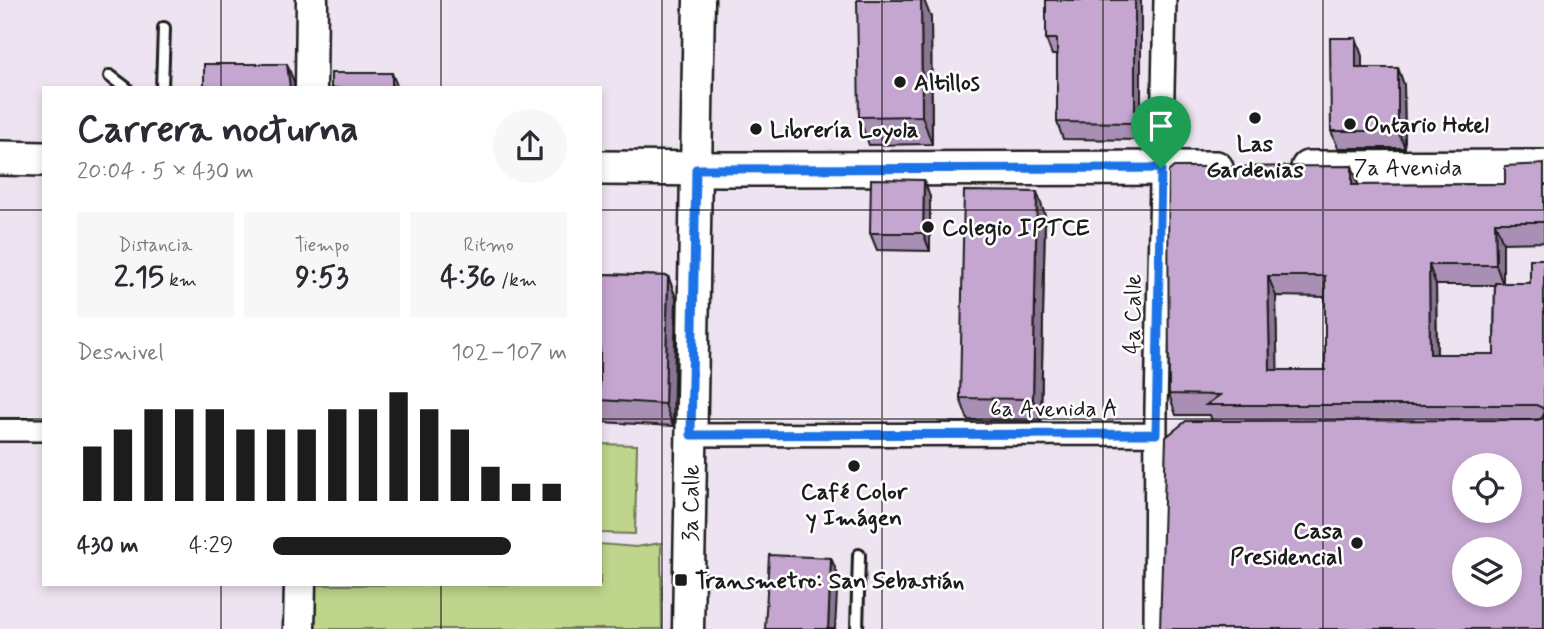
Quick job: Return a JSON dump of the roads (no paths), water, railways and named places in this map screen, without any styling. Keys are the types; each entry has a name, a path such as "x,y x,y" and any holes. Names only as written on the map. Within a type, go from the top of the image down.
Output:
{"main road":[{"path":"0,158 42,159"},
{"name":"7a Avenida","path":"1284,168 1544,167"},
{"path":"602,168 1243,168"}],"street":[{"path":"311,86 312,0"},
{"name":"3a Calle","path":"688,629 699,0"},
{"name":"4a Calle","path":"1155,629 1162,434 1161,168 1165,0"},
{"path":"0,430 42,430"},
{"name":"6a Avenida A","path":"691,435 1162,434"},
{"path":"299,629 300,586"}],"lane":[{"path":"162,86 164,28"},
{"path":"110,76 123,86"},
{"path":"857,629 859,555"}],"place":[{"name":"Altillos","path":"900,82"},
{"name":"Las Gardenias","path":"1255,118"},
{"name":"Ontario Hotel","path":"1350,124"},
{"name":"Librería Loyola","path":"756,129"},
{"name":"Colegio IPTCE","path":"928,227"},
{"name":"Café Color y Imágen","path":"854,466"},
{"name":"Casa Presidencial","path":"1357,543"},
{"name":"Transmetro: San Sebastián","path":"681,580"}]}
